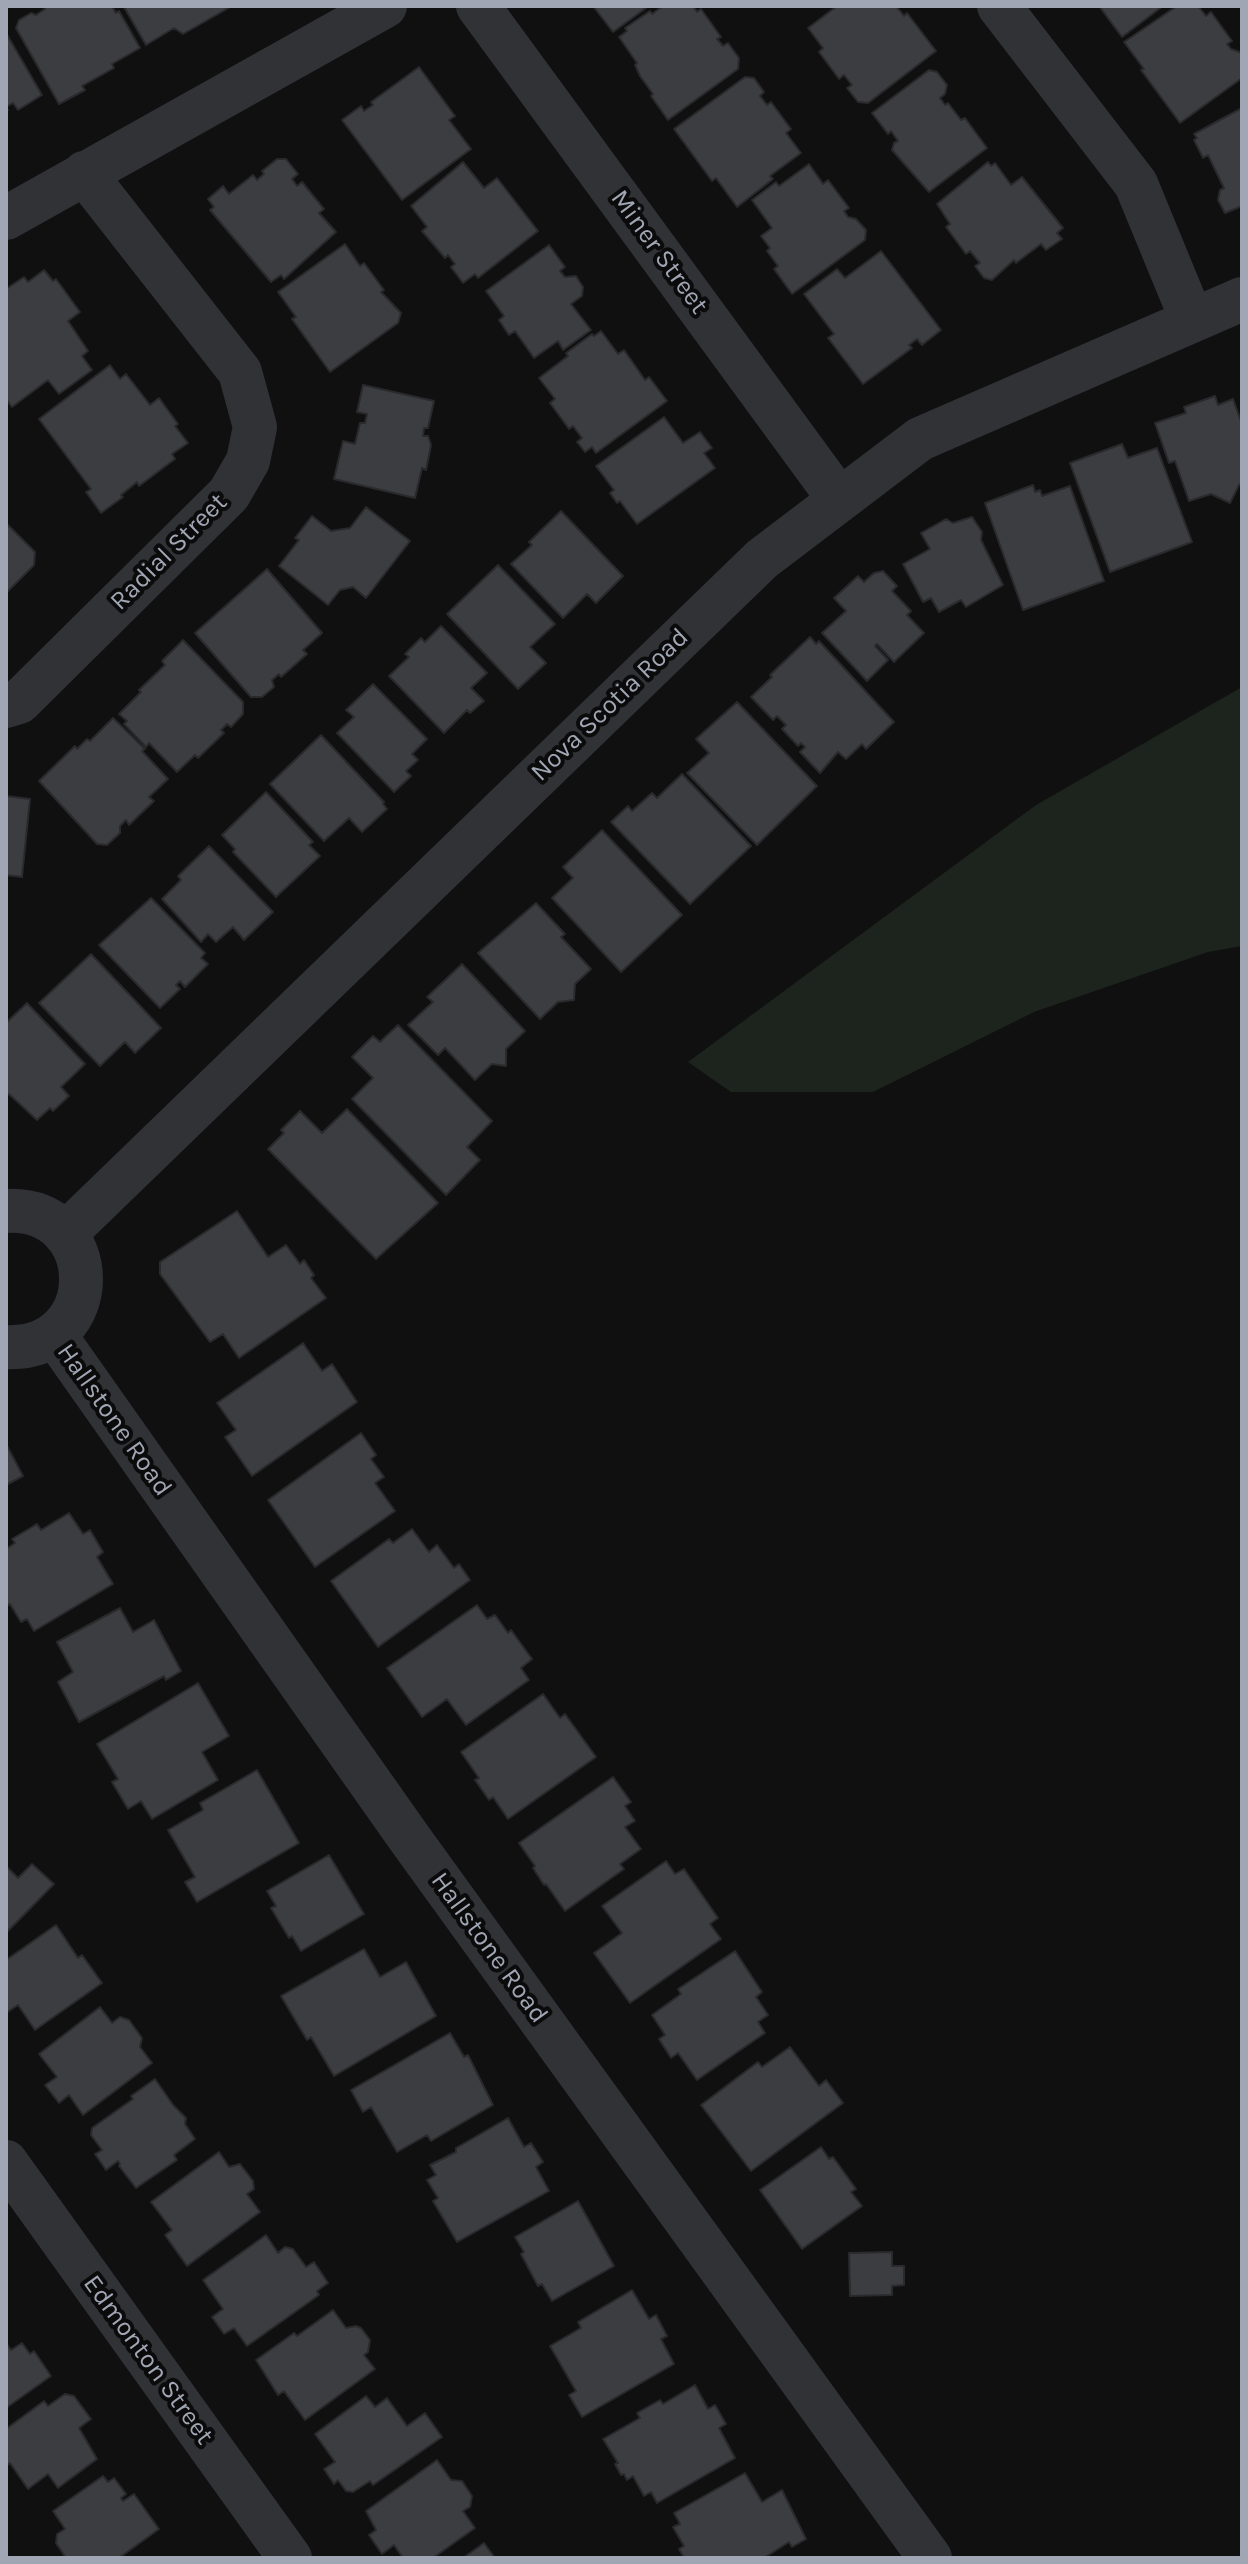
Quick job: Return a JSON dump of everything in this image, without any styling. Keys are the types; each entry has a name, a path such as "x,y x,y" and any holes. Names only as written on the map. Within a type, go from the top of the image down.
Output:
{"street":[{"path":"6,218 385,6"},
{"name":"Miner Street","path":"478,6 839,499"},
{"path":"999,6 1136,184 1192,320"},
{"name":"Radial Street","path":"6,706 19,702 229,494 248,461 255,427 240,372 84,173"},
{"name":"Nova Scotia Road","path":"65,1234 750,570 839,499 920,439 1242,299"},
{"path":"6,1211 35,1213 50,1220 65,1234 80,1260 81,1293 66,1323 54,1334 24,1347 6,1347"},
{"name":"Hallstone Road","path":"54,1334 410,1839 930,2558"},
{"name":"Edmonton Street","path":"6,2162 290,2558"}],"shaded area":[{"path":"1242,687 1242,946 1208,952 1034,1012 873,1092 731,1092 688,1062 1036,805"}],"building":[{"path":"43,6 112,6 116,13 119,11 140,48 112,64 114,68 82,86 85,90 59,104 16,28 19,20 31,13 36,15 45,9"},
{"path":"232,6 183,34 174,28 146,45 124,7"},
{"path":"593,6 645,6 646,8 613,32"},
{"path":"663,6 693,6 697,12 701,9 721,37 717,39 723,46 728,43 739,58 738,69 668,120 651,96 653,94 635,65 637,63 619,37 627,31 625,28"},
{"path":"837,6 896,6 904,16 907,13 936,51 868,103 858,102 847,88 852,85 844,75 839,79 819,52 823,48 808,28"},
{"path":"1099,6 1163,6 1122,37"},
{"path":"1177,6 1198,6 1206,16 1211,12 1232,41 1227,44 1242,53 1242,78 1180,123 1124,42"},
{"path":"6,33 42,95 18,110 13,103 6,107"},
{"path":"419,67 455,116 449,120 471,149 402,200 342,120 361,106 364,111 373,105 371,102"},
{"path":"929,70 937,72 947,85 945,94 940,98 945,105 948,103 961,120 965,118 987,148 929,192 892,150 898,141 891,131 888,134 872,113"},
{"path":"745,77 754,78 764,92 760,96 767,105 771,102 791,129 786,133 801,153 770,176 773,179 737,207 716,178 712,181 674,129"},
{"path":"1242,108 1242,206 1225,213 1218,200 1220,190 1224,188 1208,155 1203,158 1194,134"},
{"path":"277,159 286,159 298,174 292,179 297,186 302,182 324,209 319,213 336,232 284,279 281,275 271,282 210,210 214,207 208,199 223,186 229,194 253,175 257,180 264,174 262,171"},
{"path":"463,162 484,188 497,178 538,231 478,278 475,274 463,283 451,267 455,264 448,255 445,258 422,231 427,227 411,206"},
{"path":"988,162 991,166 995,163 1011,185 1022,177 1063,228 1057,233 1062,239 1046,250 1041,244 1016,263 1014,260 992,280 984,278 975,266 980,263 970,251 966,254 946,227 950,224 937,204"},
{"path":"809,164 823,184 828,180 849,208 844,211 848,217 856,219 866,230 865,240 792,294 774,269 778,266 761,236 772,228 752,200 776,182 779,186"},
{"path":"345,244 360,266 364,263 384,290 381,292 401,313 398,323 330,372 292,319 296,317 278,292"},
{"path":"549,245 565,267 560,271 565,277 576,276 583,287 582,296 571,304 591,330 563,350 558,341 534,358 515,331 509,335 499,320 504,316 486,291"},
{"path":"881,251 941,330 922,345 917,339 909,345 912,348 863,384 828,338 834,334 804,294 837,269 845,278"},
{"path":"44,270 53,281 56,279 80,312 68,321 88,351 82,356 92,370 59,394 48,380 12,407 6,399 6,289 24,277 28,282"},
{"path":"601,331 618,354 624,350 645,380 649,377 667,401 596,453 592,447 585,452 577,442 582,438 573,426 569,429 550,403 555,399 539,378 568,356 566,353"},
{"path":"110,365 120,379 126,374 150,405 159,398 188,443 172,454 175,459 139,486 137,482 101,513 86,492 91,489 39,419"},
{"path":"363,385 434,401 423,436 428,436 431,445 426,470 422,468 415,498 334,479 343,441 355,444 360,423 365,423 367,414 357,412"},
{"path":"1215,396 1218,405 1233,399 1242,424 1242,483 1230,503 1211,494 1189,501 1175,461 1169,463 1155,423 1186,413 1184,407"},
{"path":"664,417 683,443 700,432 712,448 704,453 715,468 637,524 620,501 617,503 610,493 614,490 596,466"},
{"path":"1122,444 1128,458 1157,448 1192,542 1110,572 1070,463"},
{"path":"1033,485 1035,492 1040,490 1042,496 1070,486 1104,581 1023,610 985,503"},
{"path":"366,507 410,541 366,598 353,587 340,590 328,605 279,566 312,516 331,531 350,528"},
{"path":"561,511 623,576 596,603 587,594 563,618 511,564"},
{"path":"972,517 982,532 981,540 1003,585 966,607 961,600 939,612 931,598 923,602 903,564 930,549 921,533 946,519 953,523"},
{"path":"6,523 35,552 34,565 6,593"},
{"path":"498,565 555,624 530,647 546,663 518,689 447,614"},
{"path":"267,569 322,633 303,650 307,654 281,677 279,674 272,680 274,687 262,697 251,697 195,633"},
{"path":"883,571 897,586 892,591 911,611 907,615 924,633 894,662 877,644 875,646 888,660 867,681 822,633 846,611 834,598 858,576 864,582 874,573"},
{"path":"441,626 487,673 471,688 484,701 470,713 467,710 444,733 389,676 409,657 405,654 421,638 425,642"},
{"path":"810,637 816,644 819,641 894,722 866,749 862,744 846,759 838,752 820,773 800,752 805,747 801,743 798,746 782,729 786,725 777,716 773,720 751,697"},
{"path":"183,640 243,702 243,714 231,727 227,724 221,730 224,733 198,758 195,755 177,772 149,743 146,747 124,724 127,721 119,714 165,665 162,661"},
{"path":"373,684 427,739 412,754 418,760 406,771 411,776 394,792 337,733 354,717 346,710"},
{"path":"737,702 817,786 757,845 687,773 709,753 696,739"},
{"path":"113,718 145,749 142,751 168,779 149,797 154,801 129,825 126,820 120,826 120,833 107,845 97,844 39,781 75,746 77,749 87,739 90,741"},
{"path":"321,735 384,802 387,809 362,832 349,818 324,841 270,784"},
{"path":"682,774 751,846 690,904 611,822 628,806 632,811 652,793 657,798"},
{"path":"266,792 313,842 309,845 320,856 276,897 233,852 235,849 222,835"},
{"path":"6,796 30,799 22,877 6,875"},
{"path":"602,830 682,915 621,972 552,898 573,878 563,867"},
{"path":"209,846 273,912 244,940 233,927 216,942 208,934 201,942 162,899 181,880 178,876"},
{"path":"151,898 205,953 201,958 208,964 185,987 180,981 176,985 180,989 160,1008 99,945"},
{"path":"536,903 565,934 561,937 591,969 575,984 574,1000 558,1002 540,1019 478,953"},
{"path":"91,954 161,1028 135,1053 125,1042 100,1066 39,1003"},
{"path":"462,964 525,1031 506,1049 506,1066 492,1064 475,1080 445,1048 438,1055 408,1025 433,1002 427,997"},
{"path":"27,1003 85,1064 61,1087 69,1096 37,1120 9,1094 6,1096 6,1023"},
{"path":"398,1025 492,1121 467,1147 480,1160 446,1195 352,1099 373,1078 352,1057 373,1036 380,1042"},
{"path":"347,1109 438,1203 376,1259 268,1149 300,1111 322,1133"},
{"path":"237,1211 268,1257 286,1245 300,1264 304,1260 314,1275 311,1278 326,1298 239,1358 223,1334 210,1342 160,1274 160,1262"},
{"path":"303,1343 322,1371 332,1364 357,1402 252,1476 225,1437 236,1430 217,1403"},
{"path":"361,1433 376,1455 371,1459 384,1477 375,1483 395,1511 315,1567 268,1500"},
{"path":"6,1444 23,1476 6,1485"},
{"path":"69,1513 83,1534 90,1530 103,1552 97,1557 113,1584 34,1631 27,1619 21,1622 10,1604 6,1606 6,1549 15,1543 12,1539 37,1524 41,1530"},
{"path":"412,1529 429,1552 437,1545 454,1568 459,1564 470,1580 378,1647 331,1581 389,1539 393,1543"},
{"path":"477,1605 487,1619 495,1615 508,1633 511,1630 532,1659 521,1668 529,1680 466,1725 447,1699 422,1717 387,1668"},
{"path":"120,1608 133,1632 154,1620 181,1671 166,1680 164,1676 79,1722 58,1682 73,1672 57,1642"},
{"path":"198,1683 229,1736 202,1752 218,1780 152,1819 141,1801 128,1809 112,1782 118,1779 97,1744"},
{"path":"543,1694 560,1718 565,1714 596,1757 508,1819 493,1797 489,1800 475,1780 479,1778 461,1752"},
{"path":"257,1770 299,1843 197,1902 185,1882 195,1877 168,1830 203,1810 200,1803"},
{"path":"613,1777 631,1802 625,1806 635,1821 625,1827 641,1849 620,1864 624,1869 565,1911 544,1885 519,1843"},
{"path":"329,1855 364,1914 301,1951 292,1936 289,1938 271,1908 276,1906 267,1891"},
{"path":"666,1861 675,1874 684,1869 718,1918 710,1924 721,1939 630,2003 594,1953 622,1933 602,1906"},
{"path":"32,1864 54,1884 6,1933 6,1866 18,1878"},
{"path":"56,1925 78,1958 82,1955 102,1983 35,2030 18,2005 6,2013 6,1960"},
{"path":"364,1949 380,1977 406,1962 436,2016 334,2076 311,2037 307,2040 281,1996"},
{"path":"735,1951 762,1992 756,1997 768,2015 758,2022 765,2033 697,2080 678,2053 671,2058 659,2039 665,2035 652,2015 681,1994 678,1989"},
{"path":"100,2007 112,2023 120,2017 129,2020 142,2038 140,2047 152,2063 83,2115 69,2095 59,2103 45,2085 57,2077 39,2054"},
{"path":"450,2033 464,2057 468,2055 493,2105 431,2141 427,2135 397,2152 371,2107 363,2112 351,2090"},
{"path":"790,2047 819,2086 826,2080 843,2103 751,2171 701,2105 758,2062 762,2067"},
{"path":"155,2079 186,2118 185,2124 195,2139 174,2155 177,2160 136,2188 118,2161 106,2170 95,2154 102,2150 91,2135 92,2128"},
{"path":"508,2118 524,2147 531,2143 543,2162 536,2167 549,2191 457,2242 433,2201 438,2198 427,2180 436,2175 430,2165"},
{"path":"821,2147 829,2159 833,2157 856,2189 851,2192 862,2206 802,2249 760,2190"},
{"path":"219,2152 229,2167 240,2164 253,2181 254,2189 247,2194 260,2212 187,2266 165,2235 172,2230 151,2202"},
{"path":"578,2201 614,2266 552,2301 542,2284 538,2286 515,2237"},
{"path":"266,2235 278,2253 285,2247 293,2249 306,2267 314,2262 328,2283 317,2291 319,2295 247,2346 234,2328 224,2334 212,2317 223,2309 203,2280"},
{"path":"892,2252 892,2266 904,2266 904,2285 892,2286 892,2295 850,2296 849,2253"},
{"path":"632,2290 649,2319 656,2315 667,2336 661,2339 674,2364 582,2417 569,2395 576,2391 550,2346 581,2328 578,2322"},
{"path":"333,2310 346,2328 361,2328 370,2340 368,2352 364,2355 375,2369 305,2420 284,2391 278,2395 256,2360"},
{"path":"6,2343 11,2350 22,2343 30,2354 34,2351 51,2376 6,2408"},
{"path":"695,2385 708,2409 715,2405 726,2424 719,2428 735,2458 657,2503 651,2492 644,2496 633,2476 627,2480 624,2474 621,2475 615,2464 618,2463 603,2439 640,2418 637,2413 660,2400 663,2404"},
{"path":"65,2394 74,2396 91,2419 79,2428 97,2459 58,2488 48,2474 28,2489 10,2463 6,2466 6,2429 44,2401 48,2406"},
{"path":"366,2396 375,2407 387,2398 407,2426 425,2413 442,2437 373,2485 370,2481 353,2492 346,2491 338,2480 334,2484 324,2469 335,2462 315,2434"},
{"path":"437,2460 451,2480 462,2481 472,2496 470,2507 463,2511 475,2528 433,2558 403,2558 394,2545 382,2554 369,2535 376,2530 366,2511"},
{"path":"745,2473 762,2502 782,2490 806,2539 792,2547 789,2542 764,2558 681,2558 679,2549 684,2546 673,2527 680,2524 674,2513"},
{"path":"103,2476 108,2482 114,2478 126,2494 121,2498 123,2501 134,2494 159,2529 119,2558 66,2558 56,2543 57,2534 65,2529 53,2511"},
{"path":"484,2543 495,2558 463,2558"}]}
